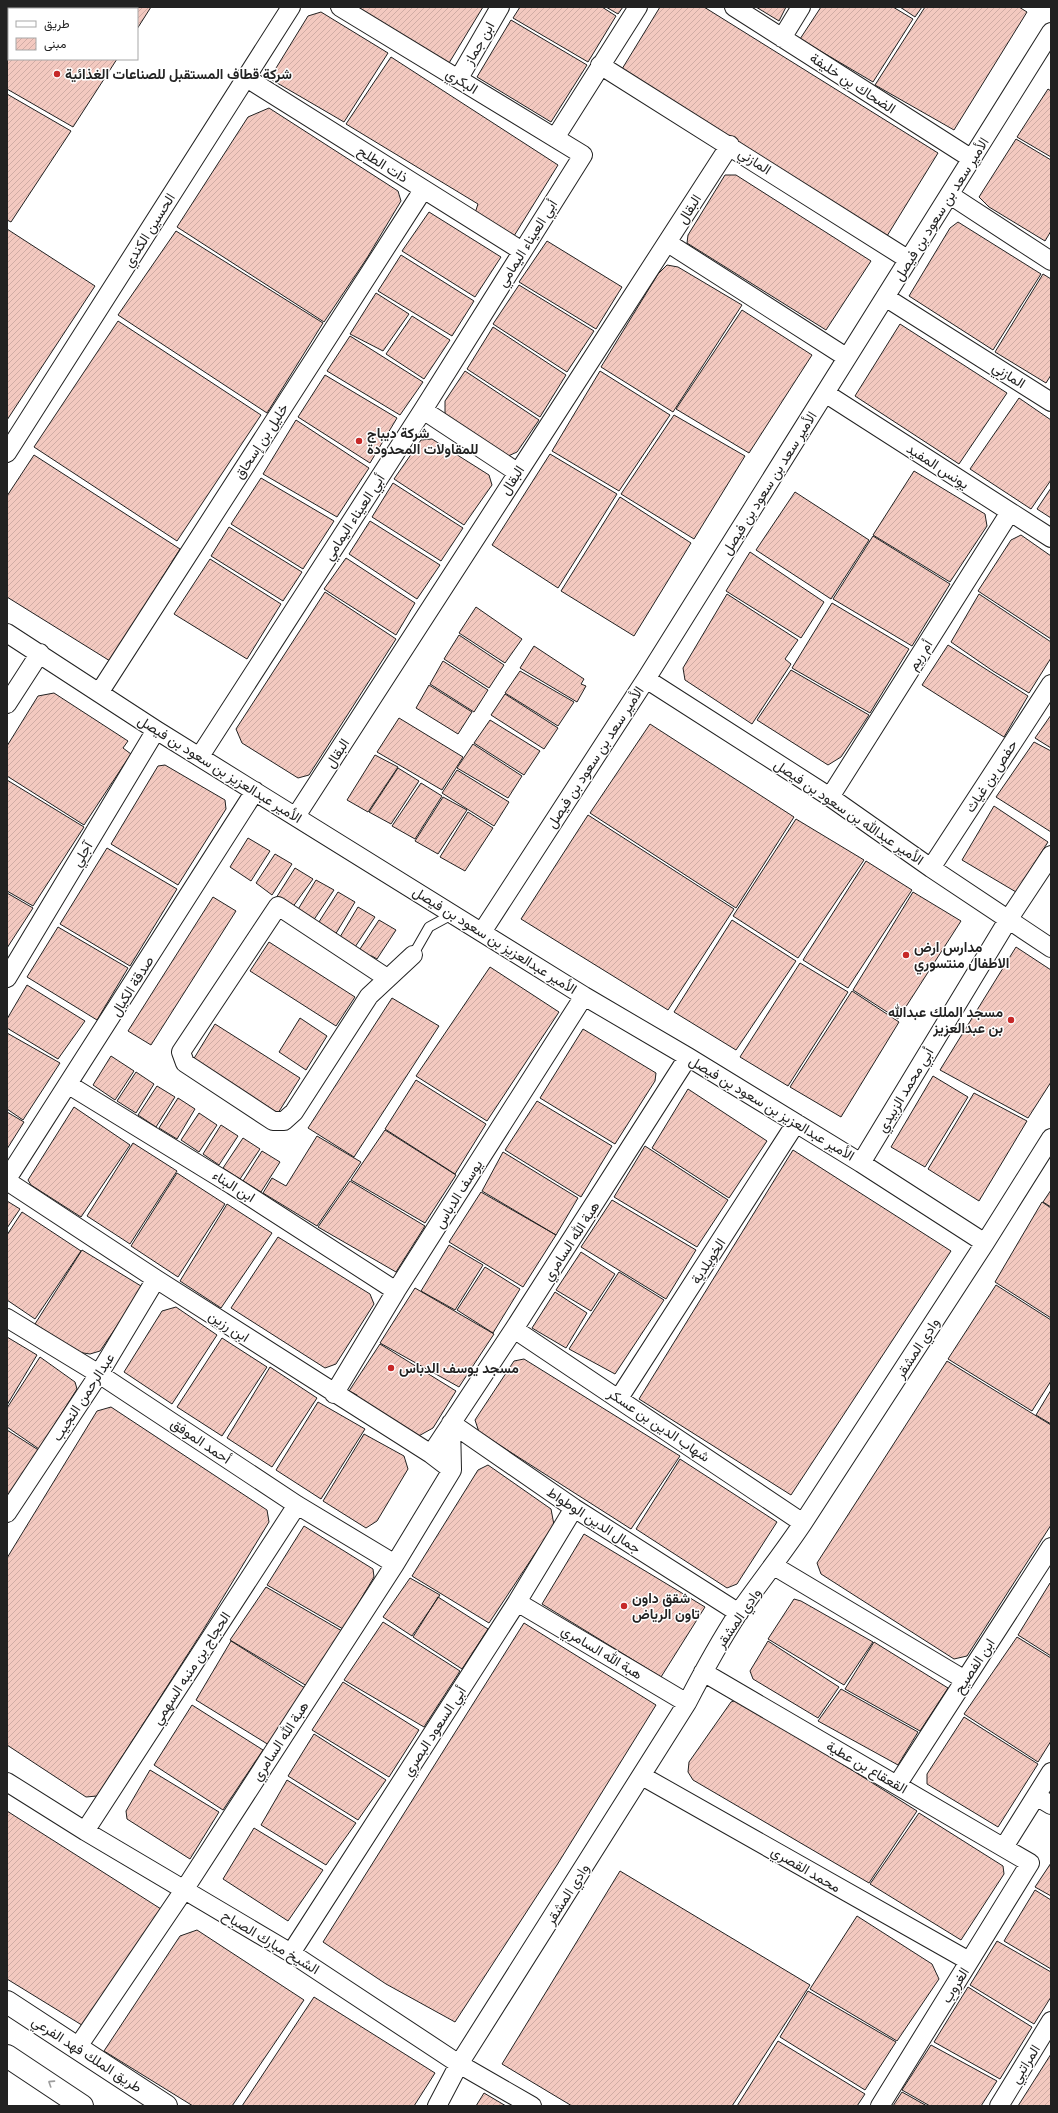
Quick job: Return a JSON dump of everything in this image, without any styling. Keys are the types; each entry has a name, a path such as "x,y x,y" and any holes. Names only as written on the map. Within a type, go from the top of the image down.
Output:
{"main road":[{"name":"طريق الملك فهد الفرعي","path":"7,2002 166,2106"},
{"path":"7,2056 82,2106"}],"street":[{"name":"الحسين الكندي","path":"7,453 245,77 291,7"},
{"name":"البكري","path":"340,7 584,155"},
{"name":"ابن جماز","path":"459,78 500,7"},
{"path":"555,138 638,7"},
{"name":"الضحاك بن خليفة","path":"734,7 972,159"},
{"path":"782,38 801,7"},
{"name":"الأمير سعد بن سعود بن فيصل","path":"482,932 646,679 846,357 950,195 1051,32"},
{"name":"المازني","path":"600,65 730,145 909,260"},
{"name":"ذات الطلح","path":"245,77 522,251"},
{"name":"البقال","path":"296,816 517,472 668,243 730,145"},
{"name":"أبي العيناء اليمامي","path":"200,756 423,410 584,155"},
{"name":"خليل بن إسحاق","path":"99,693 423,190"},
{"path":"950,195 1051,261"},
{"path":"668,243 846,357"},
{"name":"المازني","path":"885,297 1050,401"},
{"name":"يونس المفيد","path":"825,393 1051,538"},
{"path":"423,410 517,472"},
{"name":"أم ريم","path":"830,797 1010,512"},
{"name":"الأمير عبدالعزيز بن سعود بن فيصل","path":"7,633 40,653 156,730 584,996 688,1057 861,1163 985,1243"},
{"path":"7,704 40,653"},
{"name":"الأمير عبدالله بن سعود بن فيصل","path":"646,679 830,797 931,868 1051,948"},
{"name":"حفص بن غياث","path":"931,868 1051,684"},
{"name":"آجلي","path":"7,978 156,730"},
{"name":"صدقة الكيال","path":"7,1180 256,791"},
{"name":"أبي محمد الزبيدي","path":"861,1163 1008,920 1051,855"},
{"path":"387,978 278,906 181,1052 181,1057 185,1063 272,1121 284,1121 294,1112 369,996 413,955"},
{"name":"يوسف الدباس","path":"334,1394 396,1291 584,996"},
{"name":"هبة الله السامري","path":"431,1454 450,1423 514,1329 688,1057"},
{"name":"ابن البناء","path":"69,1085 232,1185 396,1291"},
{"name":"الخويلدية","path":"619,1398 796,1123"},
{"name":"وادي المشقر","path":"437,2106 459,2064 642,1776 739,1613 774,1566 803,1522 985,1243 1051,1138"},
{"name":"ابن رزين","path":"7,1180 156,1279 334,1394 431,1454 452,1470"},
{"name":"عبدالرحمن النجيب","path":"7,1513 99,1374 156,1279"},
{"name":"أحمد الموفق","path":"7,1318 99,1374 297,1505 395,1564"},
{"name":"شهاب الدين بن عسكر","path":"514,1329 803,1522"},
{"path":"450,1423 452,1470"},
{"name":"جمال الدين الوطواط","path":"450,1423 574,1508 739,1613"},
{"name":"هبة الله السامري","path":"77,2048 184,1890 395,1564 452,1470"},
{"name":"الحجاج بن منبه السهمي","path":"85,1831 297,1505"},
{"name":"أبي السعود البصري","path":"291,1953 517,1602 574,1508"},
{"name":"ابن الفصيح","path":"897,1785 1051,1547"},
{"path":"774,1566 965,1680"},
{"name":"هبة الله السامري","path":"517,1602 687,1702"},
{"name":"القعقاع بن عطية","path":"703,1672 1004,1846 1030,1863"},
{"path":"1004,1846 1044,1800 1051,1772"},
{"name":"محمد القصري","path":"642,1776 969,1961"},
{"name":"الشيخ مبارك الصباح","path":"7,1782 85,1831 291,1953 459,2064 532,2106"},
{"name":"الغروب","path":"880,2106 1030,1863"},
{"name":"المراتبي","path":"999,2106 1051,2021"}],"lane":[{"path":"413,955 430,927 453,914"}],"building":[{"path":"74,7 76,8 26,8"},
{"path":"80,7 151,7 138,27 138,8"},
{"path":"350,7 483,7 446,68"},
{"path":"520,7 602,7 616,16 588,62 513,18"},
{"path":"606,7 623,7 618,14"},
{"path":"660,7 704,7 938,153 887,236 622,69"},
{"path":"756,7 786,7 779,21"},
{"path":"821,7 893,7 913,19 873,82 800,39"},
{"path":"900,7 922,7 915,17"},
{"path":"925,7 1019,7 1027,12 954,130 875,85"},
{"path":"321,12 388,53 344,122 272,80 273,73 308,16"},
{"path":"511,20 587,65 551,122 477,77"},
{"name":"شركة قطاف المستقبل للصناعات الغذائية","path":"8,36 8,60 116,60 73,127 7,89"},
{"path":"391,57 558,165 514,236 475,213 478,204 346,124"},
{"path":"1048,89 1051,91 1051,157 1017,137"},
{"path":"7,94 71,131 11,222 7,220"},
{"path":"269,108 398,191 401,201 367,258 324,322 177,227 248,117"},
{"path":"1016,139 1051,160 1051,231 1045,241 989,207 979,197"},
{"path":"725,175 736,175 871,261 826,330 687,243 688,235"},
{"path":"429,212 501,257 475,297 402,251"},
{"path":"958,222 1041,274 993,350 909,296 950,228"},
{"path":"7,229 95,286 7,420"},
{"path":"176,231 323,323 267,413 118,315"},
{"path":"547,241 622,287 596,329 519,282"},
{"path":"401,255 474,301 452,336 378,291"},
{"path":"667,265 678,267 742,305 673,412 601,367 658,274"},
{"path":"1043,274 1051,279 1051,375 1046,383 995,352"},
{"path":"519,285 594,331 567,372 493,324"},
{"path":"376,293 409,314 383,351 350,334"},
{"path":"742,310 812,355 749,453 676,409"},
{"path":"412,316 450,340 424,379 386,354"},
{"path":"118,321 261,415 177,541 34,447"},
{"path":"900,324 1007,393 959,464 855,396"},
{"path":"493,327 566,375 540,417 467,369"},
{"path":"350,336 423,382 400,415 327,371"},
{"path":"465,371 539,420 517,452 506,457 445,415 445,401"},
{"path":"600,371 670,415 619,491 552,451"},
{"name":"شركة ديباج للمقاولات المحدودة","path":"325,375 397,418 370,463 298,417"},
{"path":"1019,398 1051,420 1051,480 1031,509 970,469"},
{"path":"674,415 745,456 694,539 621,494"},
{"path":"296,420 369,468 337,517 263,474"},
{"path":"432,439 489,475 492,485 464,525 394,479 421,440"},
{"path":"550,454 617,494 558,588 492,545"},
{"path":"34,455 180,549 110,661 7,597 7,496"},
{"path":"914,471 985,514 987,526 950,582 873,535"},
{"path":"261,478 334,521 303,569 231,524"},
{"path":"393,483 463,528 441,561 372,517"},
{"path":"1051,488 1051,518 1037,509"},
{"path":"795,492 869,540 831,599 756,550"},
{"path":"620,497 691,543 634,636 561,591"},
{"path":"370,521 440,565 417,599 349,554"},
{"path":"229,527 302,572 283,601 211,556"},
{"path":"1021,535 1051,556 1051,639 978,591 1011,540"},
{"path":"873,536 950,584 912,646 833,599"},
{"path":"750,552 824,602 801,638 726,591"},
{"path":"346,558 415,603 396,635 324,589"},
{"path":"210,559 281,604 247,659 174,614"},
{"path":"325,592 396,639 309,775 298,778 242,743 236,729"},
{"path":"727,594 798,640 785,659 791,664 752,724 685,680 683,668"},
{"path":"979,594 1051,642 1051,658 1029,693 993,671 951,642"},
{"path":"832,603 909,649 870,713 792,668"},
{"path":"476,607 522,639 505,663 459,633"},
{"path":"459,635 504,665 489,688 444,659"},
{"path":"948,645 1028,696 1004,737 922,685"},
{"path":"534,646 584,679 581,684 586,686 577,702 520,668"},
{"path":"443,661 488,690 474,712 430,684"},
{"path":"791,670 869,715 841,757 828,765 757,720"},
{"path":"520,671 574,702 558,726 505,693"},
{"path":"429,685 472,712 458,734 416,708"},
{"path":"54,693 128,741 123,748 131,754 84,825 7,776 7,746 38,696"},
{"path":"505,694 558,728 544,749 491,715"},
{"path":"1051,715 1051,748 1035,738"},
{"path":"399,718 463,757 442,790 377,752"},
{"path":"490,720 540,751 524,775 474,743"},
{"path":"650,724 794,817 736,908 590,813"},
{"path":"1034,742 1051,751 1051,832 996,797"},
{"path":"473,744 522,776 508,798 457,768"},
{"path":"375,755 398,767 368,812 347,800"},
{"path":"165,765 225,800 226,809 178,885 111,844 158,766"},
{"path":"398,768 419,781 391,824 369,812"},
{"path":"457,770 509,802 494,826 442,793"},
{"path":"7,780 84,827 33,906 7,891"},
{"path":"421,783 442,796 415,839 392,826"},
{"path":"443,797 467,810 438,854 415,841"},
{"path":"994,806 1048,842 1016,892 962,860"},
{"path":"468,812 493,828 465,871 440,857"},
{"path":"588,815 734,909 668,1010 521,919"},
{"path":"796,819 864,860 798,958 733,916"},
{"path":"248,838 270,851 251,881 230,867"},
{"path":"107,848 177,889 130,966 60,924"},
{"path":"275,854 292,864 272,895 256,883"},
{"path":"866,861 912,890 848,988 803,960"},
{"path":"295,868 313,879 292,908 276,898"},
{"path":"316,880 334,890 313,921 297,911"},
{"path":"338,892 355,902 335,935 317,925"},
{"name":"مدارس ارض الاطفال منتسوري","path":"913,892 961,921 898,1019 853,990"},
{"path":"7,893 33,908 7,948"},
{"path":"213,897 236,911 151,1045 128,1031"},
{"path":"358,907 375,917 355,947 340,937"},
{"path":"379,920 396,930 377,959 372,956 365,957 358,952"},
{"path":"732,920 796,961 736,1050 674,1012"},
{"path":"58,927 128,968 97,1020 27,977"},
{"path":"269,942 355,997 336,1026 250,971"},
{"name":"مسجد الملك عبدالله بن عبدالعزيز","path":"1016,947 1051,970 1051,1082 1028,1118 940,1070"},
{"path":"800,963 848,992 788,1086 740,1057"},
{"path":"490,967 559,1012 487,1121 416,1076"},
{"path":"27,985 85,1021 58,1059 7,1028 7,1019"},
{"path":"852,991 899,1022 841,1117 790,1087"},
{"path":"392,998 439,1026 354,1157 308,1128"},
{"path":"300,1018 327,1036 306,1070 279,1052"},
{"path":"215,1024 300,1078 278,1113 193,1060"},
{"path":"583,1029 656,1073 655,1081 615,1144 540,1098"},
{"path":"7,1033 60,1063 23,1120 7,1109"},
{"path":"111,1056 134,1071 115,1100 93,1085"},
{"path":"136,1072 154,1084 136,1113 117,1101"},
{"path":"933,1076 968,1097 925,1167 891,1147"},
{"path":"416,1080 486,1124 455,1174 385,1129"},
{"path":"157,1086 175,1097 156,1127 138,1115"},
{"path":"688,1089 767,1141 729,1198 652,1148"},
{"path":"974,1093 1027,1121 979,1201 928,1169"},
{"path":"178,1098 195,1109 177,1139 159,1128"},
{"path":"537,1101 612,1146 581,1197 505,1150"},
{"path":"74,1107 130,1145 81,1217 31,1185 28,1180"},
{"path":"7,1112 24,1122 7,1149"},
{"path":"199,1113 217,1125 199,1152 181,1140"},
{"path":"221,1125 238,1136 219,1165 203,1154"},
{"path":"385,1130 456,1175 425,1223 351,1180"},
{"path":"317,1136 361,1162 317,1226 263,1193 272,1178 286,1186"},
{"path":"243,1138 260,1149 240,1179 223,1168"},
{"path":"133,1143 177,1171 130,1244 87,1216"},
{"path":"645,1146 728,1200 697,1247 614,1197"},
{"path":"793,1150 951,1251 791,1495 639,1399"},
{"path":"262,1151 280,1162 261,1192 243,1181"},
{"path":"503,1152 578,1198 556,1235 482,1191"},
{"path":"177,1173 225,1204 178,1277 131,1246"},
{"path":"350,1181 425,1226 396,1272 318,1227"},
{"path":"1051,1190 1051,1207 1043,1202"},
{"path":"481,1192 556,1235 523,1287 449,1242"},
{"path":"612,1200 696,1250 666,1299 581,1247"},
{"path":"7,1201 20,1209 7,1228"},
{"path":"1042,1202 1051,1208 1051,1318 995,1282"},
{"path":"227,1204 272,1233 221,1308 180,1281"},
{"path":"22,1212 81,1251 35,1319 7,1300 7,1235"},
{"path":"278,1237 370,1294 374,1304 336,1364 325,1368 231,1308"},
{"path":"449,1245 483,1265 455,1310 421,1291"},
{"path":"82,1250 141,1286 140,1292 100,1351 90,1354 77,1352 35,1324"},
{"path":"581,1252 615,1274 591,1311 556,1290"},
{"path":"485,1267 520,1289 493,1333 457,1310"},
{"path":"619,1272 664,1300 615,1374 569,1349"},
{"path":"996,1285 1051,1320 1051,1381 1032,1411 948,1359"},
{"path":"415,1288 494,1334 459,1387 380,1343"},
{"path":"555,1292 587,1313 566,1348 532,1328"},
{"path":"176,1307 217,1335 172,1404 124,1372 162,1311"},
{"path":"7,1337 37,1355 7,1405"},
{"path":"222,1338 267,1367 222,1436 177,1407"},
{"name":"مسجد يوسف الدباس","path":"380,1344 456,1391 433,1428 415,1438 354,1401 357,1395 349,1391"},
{"path":"40,1357 75,1382 77,1389 39,1449 7,1427 7,1408"},
{"path":"524,1359 680,1456 631,1529 479,1432 475,1420 514,1361"},
{"path":"947,1361 1051,1425 1051,1525 967,1656 954,1659 821,1574 817,1563"},
{"path":"270,1367 317,1398 272,1467 227,1438"},
{"path":"1051,1390 1051,1424 1036,1415"},
{"path":"318,1402 365,1429 321,1499 276,1470"},
{"path":"111,1407 267,1510 269,1522 202,1632 97,1796 86,1797 7,1745 7,1558 97,1411"},
{"path":"7,1430 40,1451 7,1499"},
{"path":"364,1434 404,1456 408,1469 377,1521 366,1528 323,1501"},
{"path":"680,1459 777,1522 737,1584 727,1588 636,1529"},
{"path":"488,1465 551,1509 554,1525 489,1623 412,1576 478,1470"},
{"path":"304,1526 373,1569 374,1577 343,1629 267,1585"},
{"name":"شقق داون تاون الرياض","path":"584,1534 705,1607 661,1677 542,1604"},
{"path":"410,1578 440,1595 412,1636 383,1617"},
{"path":"1050,1583 1051,1584 1051,1656 1018,1635"},
{"path":"266,1587 342,1631 307,1686 230,1640"},
{"path":"438,1597 488,1629 462,1669 413,1637"},
{"path":"794,1599 801,1601 873,1642 844,1685 768,1639"},
{"path":"383,1622 460,1671 424,1727 344,1680"},
{"path":"524,1623 656,1705 557,1865 455,2022 386,1984 323,1942"},
{"path":"1017,1637 1051,1658 1051,1741 1038,1762 964,1714"},
{"path":"231,1641 305,1688 269,1745 196,1700"},
{"path":"768,1641 839,1687 818,1718 753,1679 750,1671"},
{"path":"874,1642 948,1688 920,1731 845,1689"},
{"path":"343,1682 419,1730 389,1777 312,1730"},
{"path":"841,1689 918,1732 898,1765 818,1721"},
{"path":"739,1699 917,1811 869,1883 693,1780 688,1772 689,1762 731,1702"},
{"path":"192,1705 263,1750 223,1810 154,1765"},
{"path":"964,1717 1038,1764 998,1827 927,1784 927,1774"},
{"path":"314,1734 386,1780 358,1820 288,1776"},
{"path":"150,1770 219,1812 190,1859 127,1819 126,1811"},
{"path":"287,1780 356,1823 326,1865 261,1825"},
{"path":"7,1811 161,1909 85,2027 7,1979"},
{"path":"919,1813 1003,1866 1004,1874 961,1940 870,1884"},
{"path":"254,1828 323,1870 288,1921 223,1879"},
{"path":"1051,1863 1051,1896 1035,1887"},
{"path":"620,1871 810,1985 732,2106 572,2106 502,2064"},
{"path":"1035,1890 1051,1900 1051,1969 1004,1941"},
{"path":"857,1916 932,1964 939,1979 897,2041 810,1989"},
{"path":"197,1930 304,2000 232,2106 193,2106 104,2051 180,1936"},
{"path":"997,1941 1051,1972 1051,1997 1034,2024 970,1985"},
{"path":"968,1987 1032,2027 1000,2079 934,2042"},
{"path":"808,1991 896,2042 865,2090 780,2037"},
{"path":"314,1997 435,2073 414,2106 242,2106"},
{"path":"778,2041 865,2094 857,2106 737,2106"},
{"path":"931,2045 997,2081 981,2106 930,2106 902,2090"},
{"path":"1051,2054 1051,2106 1018,2106"},
{"path":"902,2092 927,2106 893,2106"},
{"path":"484,2093 506,2106 476,2106"}],"place":[{"name":"شركة قطاف المستقبل للصناعات الغذائية","path":"57,74"},
{"name":"شركة ديباج للمقاولات المحدودة","path":"359,441"},
{"name":"مدارس ارض الاطفال منتسوري","path":"906,955"},
{"name":"مسجد الملك عبدالله بن عبدالعزيز","path":"1011,1020"},
{"name":"مسجد يوسف الدباس","path":"391,1368"},
{"name":"شقق داون تاون الرياض","path":"624,1606"}]}
